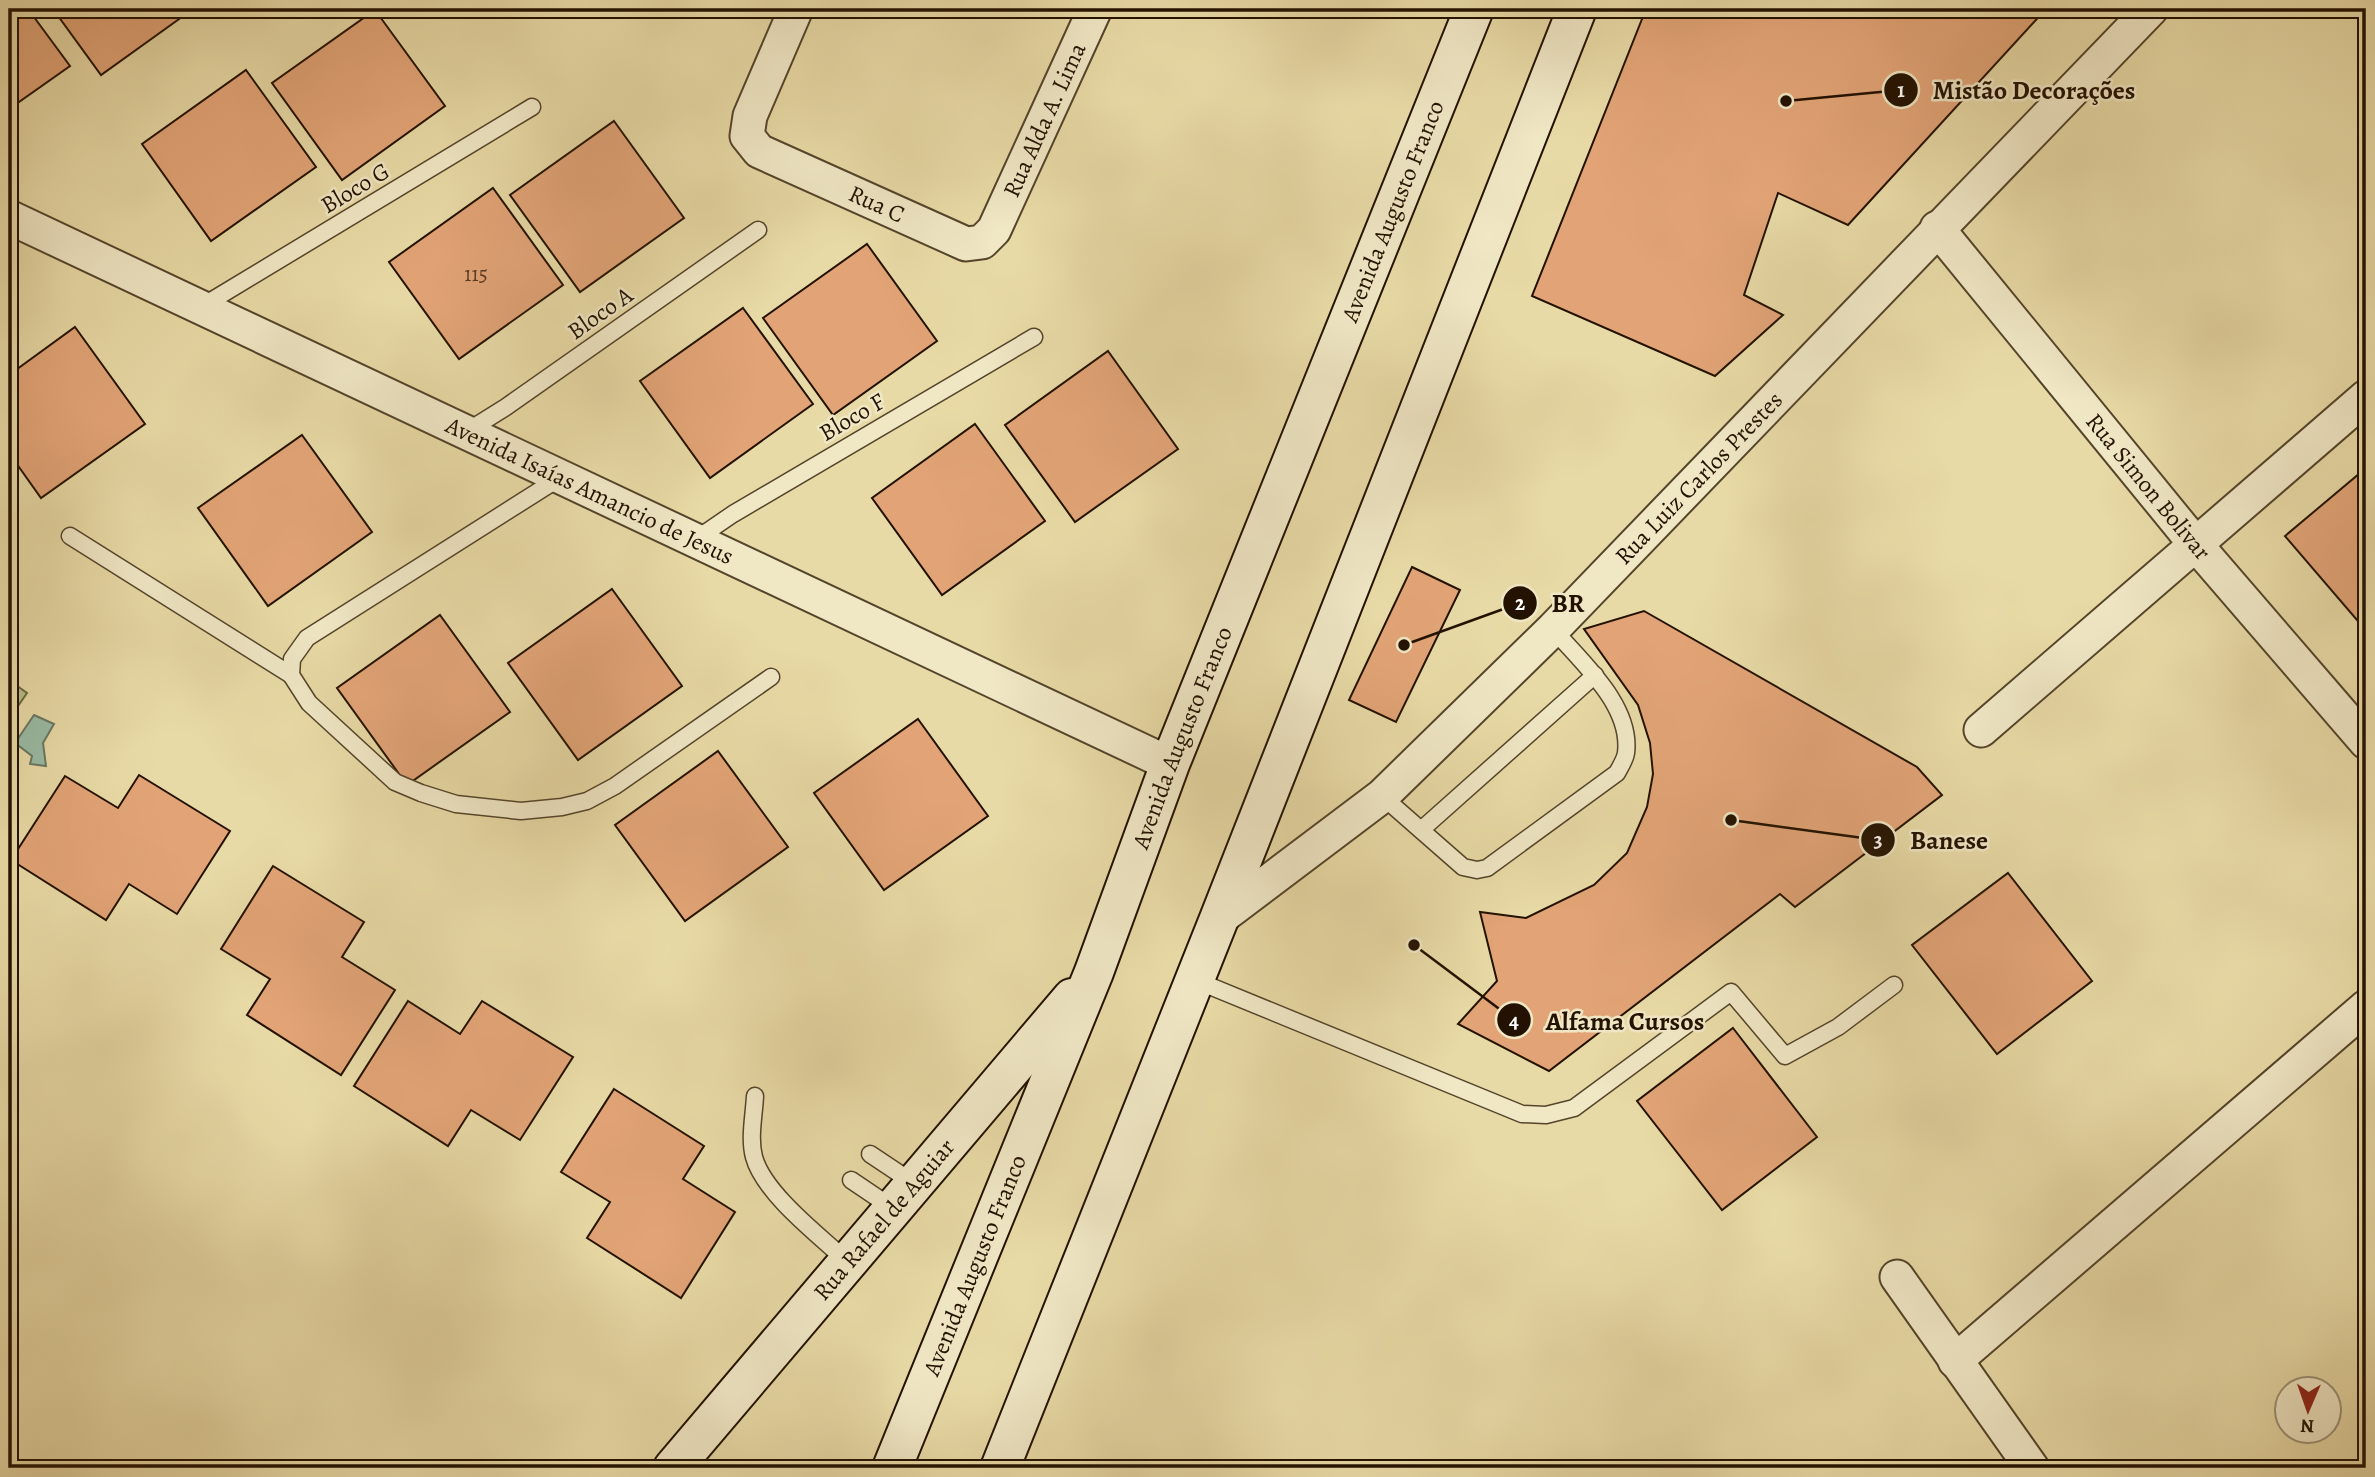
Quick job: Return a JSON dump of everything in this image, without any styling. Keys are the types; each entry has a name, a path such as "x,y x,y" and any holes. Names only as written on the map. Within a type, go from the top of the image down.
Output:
{"main road":[{"name":"Avenida Augusto Franco","path":"892,1468 1094,972 1170,764 1474,9"},
{"path":"1000,1468 1577,9"},
{"name":"Rua Rafael de Aguiar","path":"674,1468 1094,972"}],"street":[{"name":"Rua C","path":"796,9 750,116 747,136 760,151 966,244 982,242 994,230"},
{"name":"Rua Alda A. Lima","path":"994,230 1095,9"},
{"name":"Rua Luiz Carlos Prestes","path":"1219,919 1382,796 1553,629 2151,9"},
{"name":"Avenida Isaías Amancio de Jesus","path":"9,217 1170,764"},
{"name":"Rua Simon Bolivar","path":"1937,228 2197,546 2366,742"},
{"path":"1981,730 2197,546 2366,397"},
{"path":"1955,1361 2366,1007"},
{"path":"1898,1277 2032,1468"}],"lane":[{"name":"Bloco G","path":"201,307 532,107"},
{"name":"Bloco A","path":"466,432 506,407 758,230"},
{"name":"Bloco F","path":"695,540 745,507 1034,337"},
{"path":"291,675 292,659 307,638 561,477"},
{"path":"69,536 291,675 309,703 395,782 456,804 521,811 562,807 587,801 606,791 771,677"},
{"path":"1382,796 1463,867 1477,870 1487,868 1617,773 1626,755 1626,732 1608,692 1553,629"},
{"path":"1421,830 1595,675"},
{"path":"1195,980 1522,1114 1546,1115 1574,1108 1731,992 1785,1056 1838,1027 1894,985"},
{"path":"755,1096 752,1146 754,1159 775,1193 849,1263"},
{"path":"870,1154 905,1197"},
{"path":"850,1180 905,1197"}],"green space":[{"path":"9,680 27,693 9,719"}],"shaded area":[{"path":"34,715 54,724 43,743 46,766 30,764 32,756 15,743"}],"building":[{"path":"9,9 28,9 70,66 9,109"},
{"path":"53,9 193,9 101,75"},
{"path":"1646,9 2046,9 1848,225 1778,193 1744,295 1783,315 1715,376 1532,296"},
{"path":"375,10 445,106 342,180 272,83"},
{"path":"246,70 316,167 211,241 142,144"},
{"path":"614,121 684,218 580,292 510,195"},
{"path":"493,188 563,285 459,359 389,262"},
{"path":"867,244 937,341 833,415 763,318"},
{"path":"743,308 813,404 710,478 640,381"},
{"path":"75,327 145,424 41,498 9,453 9,375"},
{"path":"1108,351 1178,449 1075,522 1005,425"},
{"path":"975,424 1045,521 942,595 872,498"},
{"path":"302,435 372,532 268,606 198,508"},
{"path":"2366,468 2366,624 2363,627 2285,536"},
{"path":"1412,567 1460,590 1396,722 1349,700"},
{"path":"612,589 682,686 578,760 508,663"},
{"path":"1644,611 1917,767 1942,795 1795,907 1780,894 1549,1071 1458,1024 1497,981 1480,912 1526,918 1594,885 1627,853 1647,807 1653,774 1650,743 1638,705 1584,629"},
{"path":"440,615 510,712 407,785 337,688"},
{"path":"918,719 988,816 884,890 814,793"},
{"path":"718,751 788,847 685,921 615,825"},
{"path":"139,775 230,831 177,914 129,884 106,920 11,860 65,776 118,808"},
{"path":"273,866 364,922 342,957 395,990 341,1075 247,1015 270,979 221,949"},
{"path":"2008,873 2092,981 1997,1054 1912,945"},
{"path":"408,1001 460,1034 482,1001 573,1057 520,1140 471,1110 448,1146 354,1086"},
{"path":"1733,1028 1817,1137 1722,1210 1637,1101"},
{"path":"614,1089 704,1146 683,1179 735,1212 681,1298 587,1238 610,1202 561,1172"}],"place":[{"name":"Mistão Decorações","path":"1786,101"},
{"name":"BR","path":"1404,645"},
{"name":"Banese","path":"1731,820"},
{"name":"Alfama Cursos","path":"1414,945"}]}
